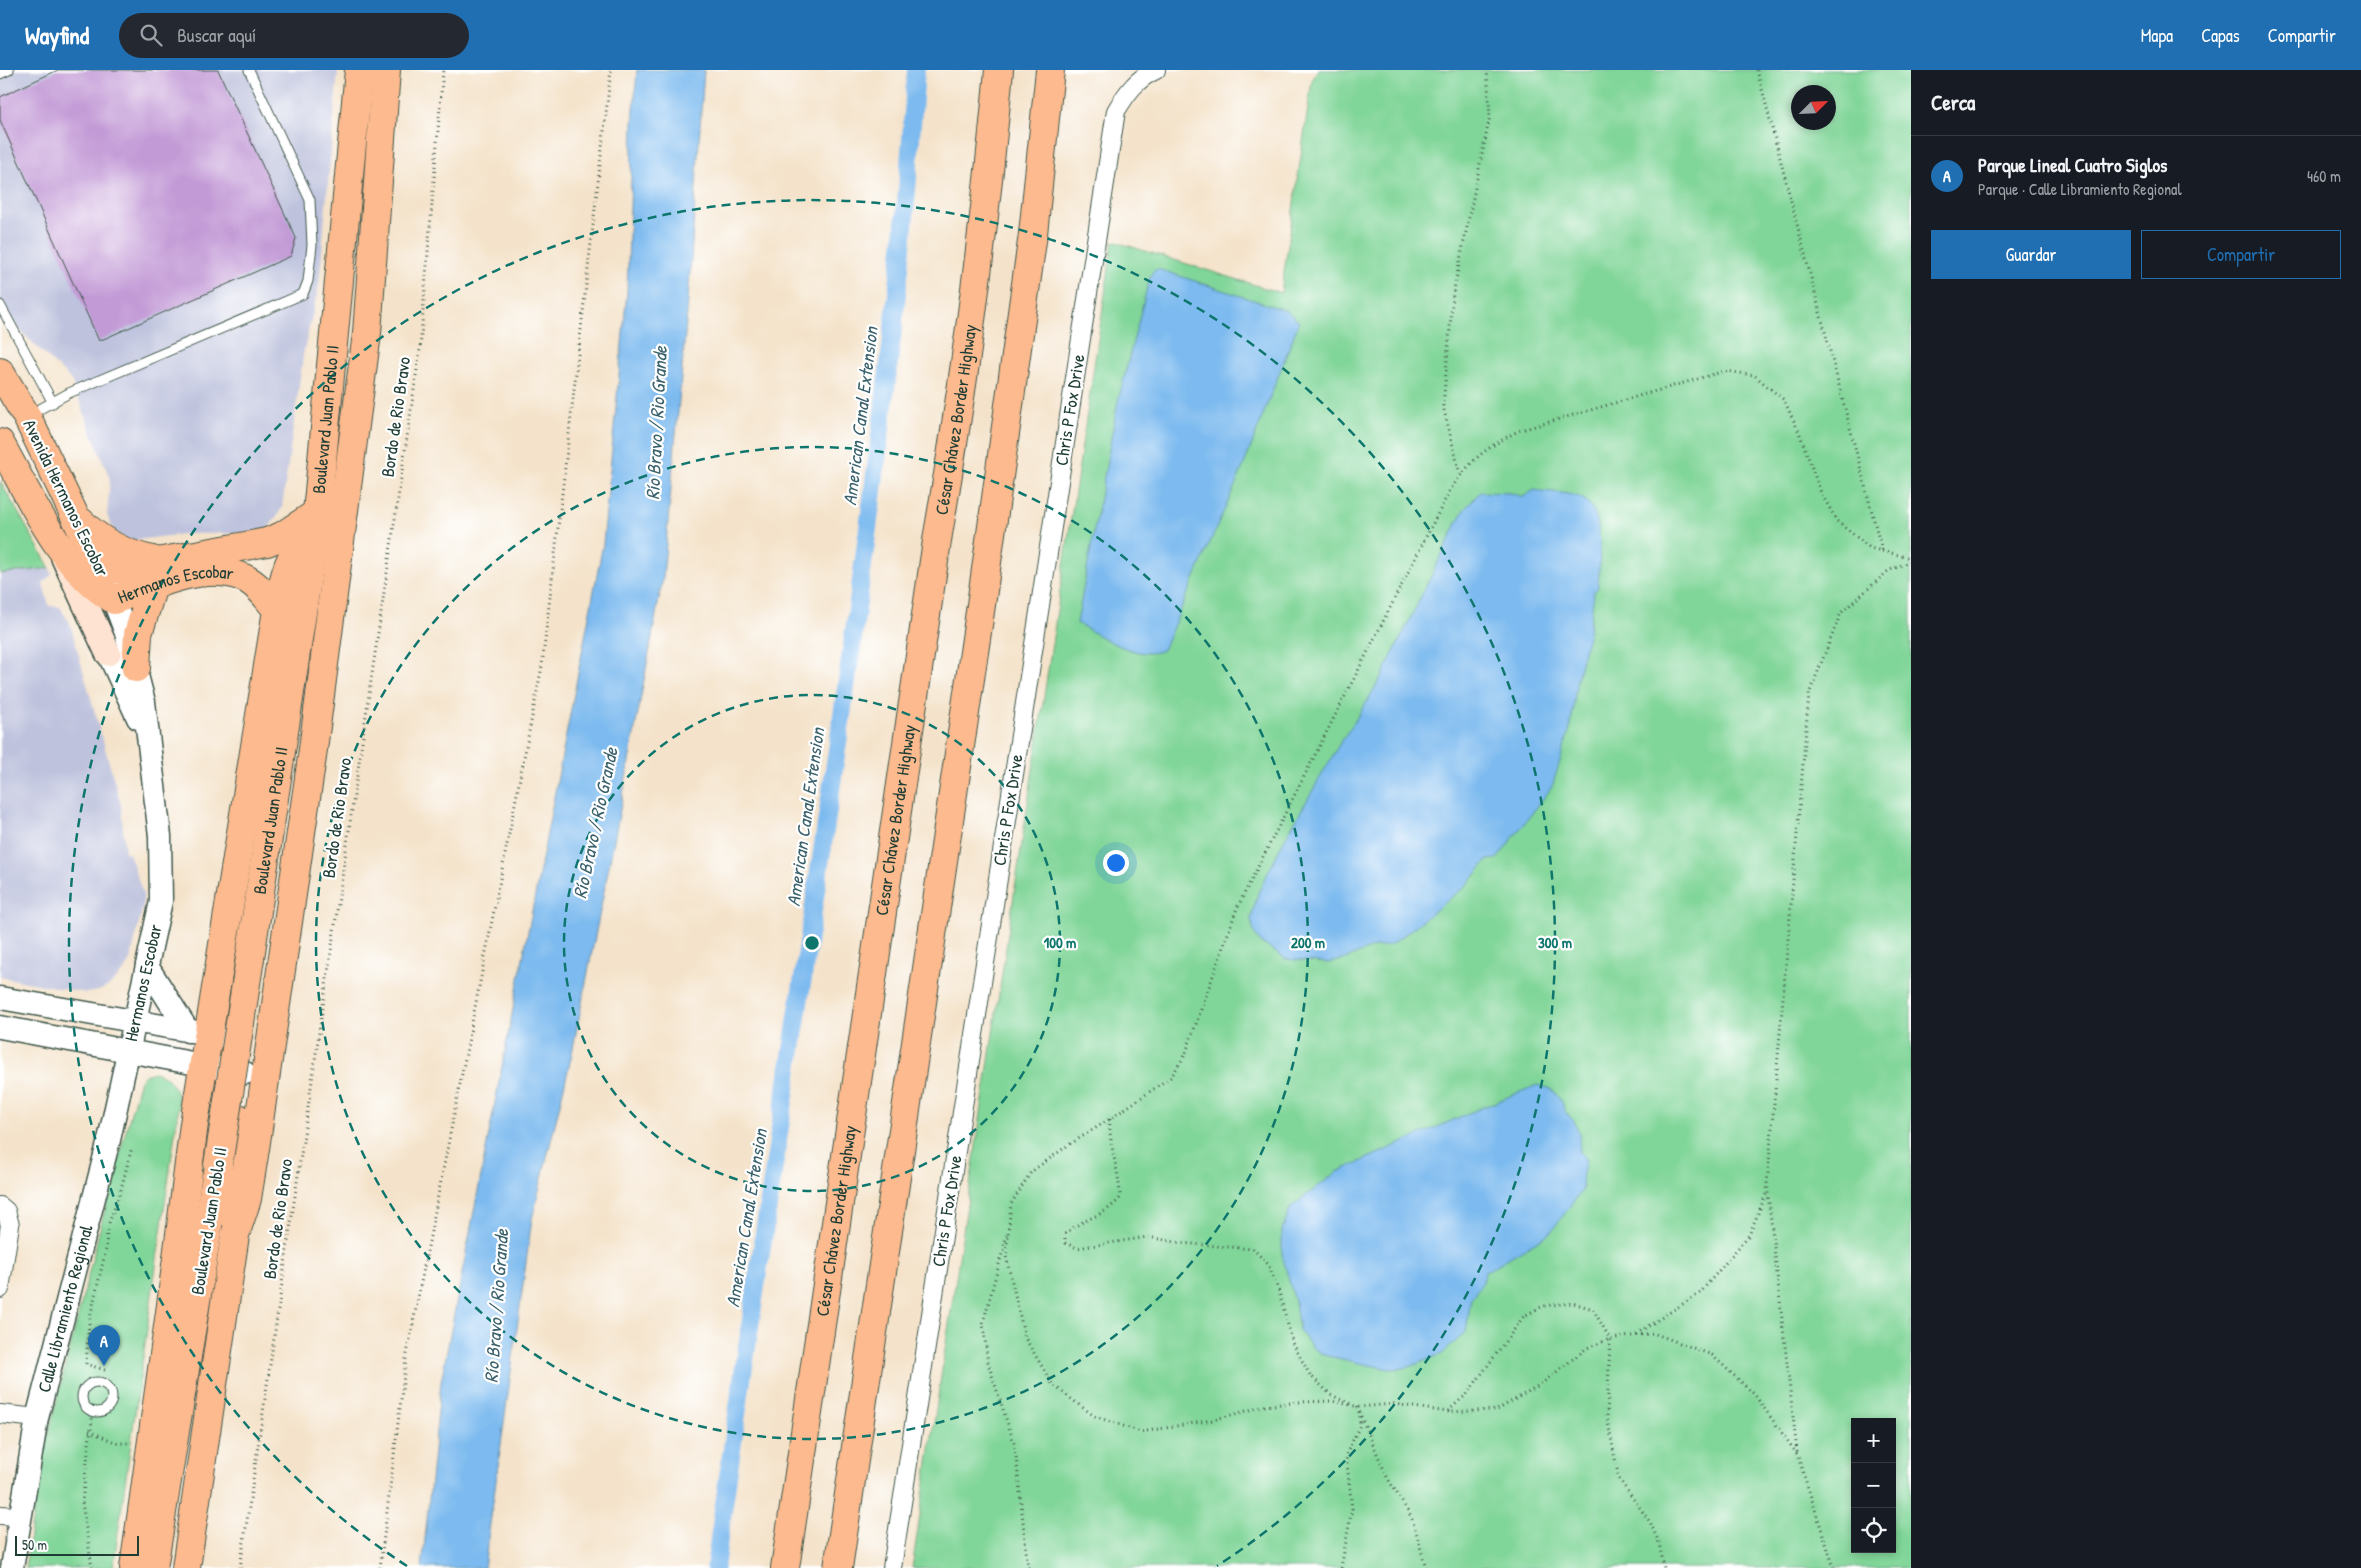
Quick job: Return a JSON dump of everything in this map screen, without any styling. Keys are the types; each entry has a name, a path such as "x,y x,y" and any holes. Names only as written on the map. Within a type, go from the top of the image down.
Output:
{"main road":[{"name":"Boulevard Juan Pablo II","path":"153,1568 211,1214 317,513 359,70"},
{"name":"Boulevard Juan Pablo II","path":"186,1568 235,1235 246,1199 256,1149 312,757 367,333 386,70"},
{"path":"982,236 984,70"},
{"name":"César Chávez Border Highway","path":"785,1568 982,236 999,70"},
{"path":"838,1568 979,615 1033,234 1050,70"},
{"path":"1033,234 1066,70"},
{"name":"Avenida Hermanos Escobar","path":"0,372 27,416 105,588"},
{"name":"Avenida Hermanos Escobar","path":"0,443 58,543 75,567 105,588"},
{"path":"72,513 86,527 110,544 137,556 155,573 140,626 136,668"},
{"name":"Hermanos Escobar","path":"105,588 267,542 282,536 317,513"},
{"path":"134,1568 203,1066 198,1032 218,971 277,610 289,566 295,553 306,542 313,541"},
{"path":"58,543 108,653"},
{"name":"Hermanos Escobar","path":"155,573 230,574 248,580 258,588 277,610"},
{"path":"105,588 101,619 108,653"},
{"path":"235,1235 228,1201 236,1131 285,810 312,757"},
{"path":"218,971 232,984 241,987 250,986 259,978"},
{"path":"194,1124 206,1113 219,1110 231,1114 235,1120 236,1131"}],"street":[{"name":"Chris P Fox Drive","path":"892,1568 1116,111 1125,95 1138,81 1156,70"},
{"name":"Hermanos Escobar","path":"105,588 136,668 148,736 160,836 162,882 156,930 129,1052"},
{"name":"Hermanos Escobar","path":"108,653 148,736"},
{"path":"147,966 198,1032"},
{"path":"0,998 198,1032 249,1043"},
{"path":"0,1027 244,1073"},
{"name":"Calle Libramiento Regional","path":"12,1568 10,1516 109,1140 129,1052"},
{"path":"0,1206 6,1212 10,1225 0,1289"},
{"path":"0,1414 37,1418"}],"lane":[{"path":"0,74 9,70"},
{"path":"27,416 69,393 303,294 308,280 312,245 310,200 249,70"},
{"path":"0,305 53,403"}],"path":[{"name":"Bordo de Rio Bravo","path":"240,1568 420,349 443,70"},
{"path":"380,1568 406,1359 542,666 610,70"},
{"path":"1460,474 1443,406 1453,294 1490,116 1487,70"},
{"path":"1757,70 1882,551"},
{"path":"1797,1454 1754,1394 1712,1355 1653,1333 1610,1339 1587,1348 1540,1384 1497,1410 1447,1412 1394,1404 1359,1408 1332,1402 1299,1402 1265,1406 1212,1420 1141,1432 1094,1416 1053,1385 1025,1338 1006,1256 1011,1204 1031,1172 1171,1076 1185,1055 1237,908 1449,492 1466,466 1490,446 1518,431 1725,371 1754,374 1784,400 1799,432 1821,493 1837,521 1870,548 1911,560"},
{"path":"1834,1568 1797,1454 1768,1190 1809,694 1841,613 1888,571 1911,560"},
{"path":"1110,1119 1109,1132 1120,1178 1120,1198 1110,1210 1074,1225 1065,1234 1065,1243 1077,1248 1148,1237 1181,1243 1253,1249 1268,1264 1279,1292 1293,1344 1310,1375 1332,1395 1359,1408 1388,1479 1412,1518 1426,1568"},
{"path":"105,1370 86,1364 89,1322 106,1249 107,1230 120,1193 132,1147"},
{"path":"1633,1335 1700,1293 1749,1235 1768,1190"},
{"path":"1009,1228 982,1323 988,1363 1015,1446 1028,1568"},
{"path":"1447,1412 1467,1394 1524,1316 1543,1306 1573,1303 1592,1308 1610,1339 1607,1417 1618,1479 1650,1522 1659,1544 1664,1568"},
{"path":"1341,1568 1352,1509 1346,1455 1360,1425 1359,1408"},
{"path":"92,1568 82,1502 89,1431 93,1412"},
{"path":"89,1431 117,1444 133,1443"}],"shaded area":[{"path":"0,70 338,70 319,285 304,350 282,507 266,530 253,533 184,534 128,541 114,532 107,515 110,479 71,380 0,311"},
{"path":"50,568 52,574 43,583 49,606 60,607 70,624 121,805 125,852 129,853 143,894 143,906 131,958 124,971 109,986 99,991 86,993 0,977 0,574"}],"green space":[{"path":"1319,70 1911,70 1911,1568 912,1568 1113,241 1281,293 1312,80"},
{"path":"0,481 50,568 0,574"},
{"path":"154,1072 165,1076 169,1080 176,1093 179,1105 113,1568 25,1568 41,1463 110,1189 140,1080 145,1075"}],"water":[{"name":"Río Bravo / Rio Grande","path":"637,70 704,70 688,301 663,577 621,805 571,1058 532,1219 484,1568 422,1568 441,1382 603,544 627,291 633,123"},
{"path":"1158,269 1287,311 1299,322 1243,467 1163,650 1153,653 1142,653 1118,646 1077,623 1118,401 1149,280 1153,271"},
{"path":"1534,490 1576,496 1586,501 1593,510 1597,522 1600,549 1598,587 1594,592 1589,632 1577,679 1571,725 1552,787 1497,859 1488,860 1467,885 1390,945 1374,947 1343,960 1327,963 1286,959 1260,942 1254,932 1251,919 1258,893 1283,842 1340,743 1383,674 1463,511 1480,492 1511,493 1523,497"},
{"path":"1537,1085 1552,1089 1562,1102 1566,1113 1574,1121 1579,1133 1580,1152 1586,1160 1582,1179 1583,1189 1550,1233 1485,1272 1483,1282 1471,1298 1466,1332 1442,1354 1407,1368 1389,1369 1355,1362 1323,1355 1313,1348 1299,1330 1295,1302 1282,1255 1282,1230 1291,1207 1337,1172 1464,1115"}],"building":[{"path":"58,70 218,70 296,238 291,256 99,341 0,120 0,97"}],"waterway":[{"name":"American Canal Extension","path":"715,1568 836,755 881,430 900,267 916,70"}],"place":[{"name":"Parque Lineal Cuatro Siglos","path":"104,1366"}]}
